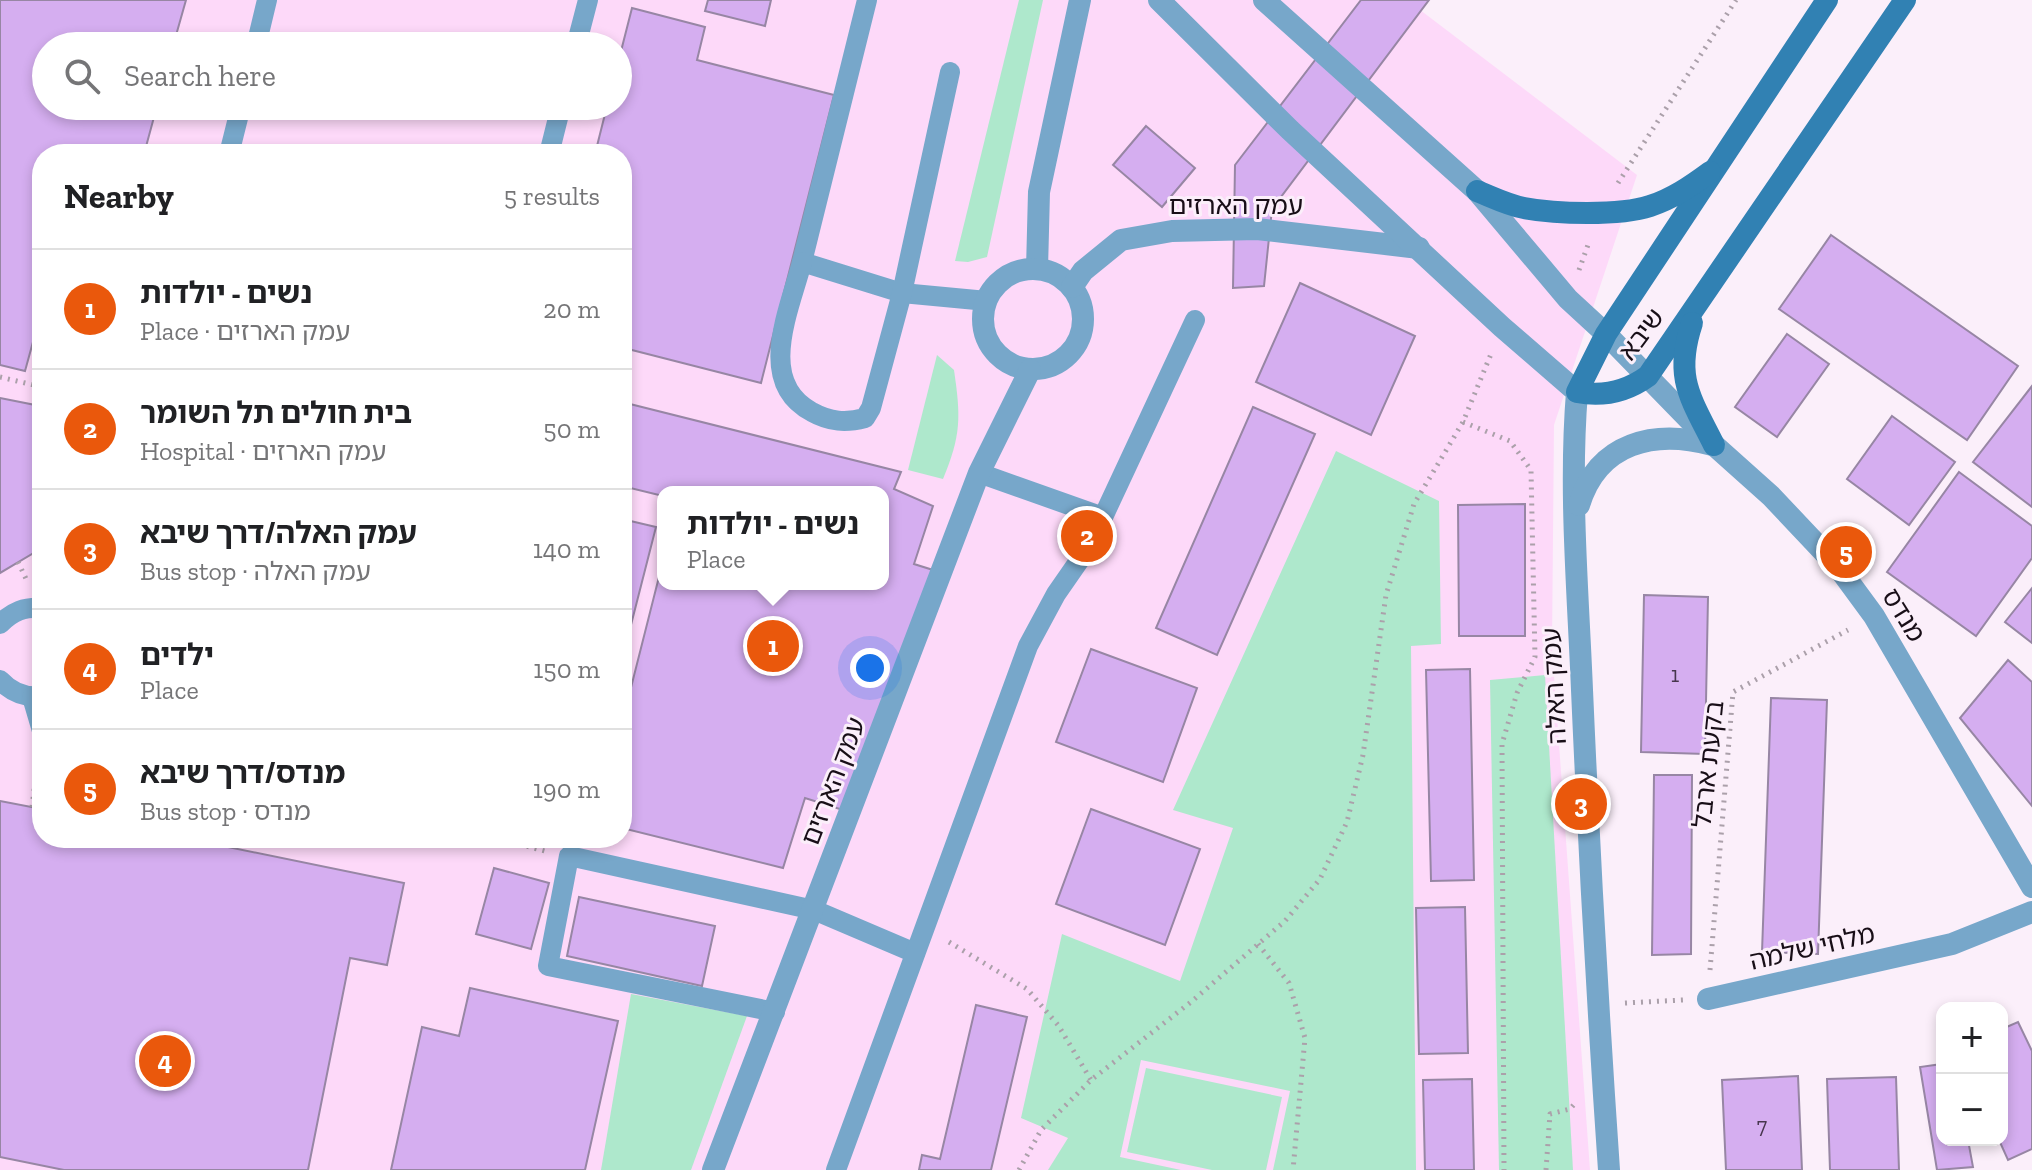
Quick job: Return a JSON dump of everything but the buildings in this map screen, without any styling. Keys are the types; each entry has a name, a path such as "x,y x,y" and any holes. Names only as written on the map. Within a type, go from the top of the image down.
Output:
{"main road":[{"name":"שיבא","path":"1827,0 1606,334 1577,392 1617,392 1636,385 1648,376 1905,0"},
{"path":"1477,191 1522,208 1559,212 1647,207 1672,197 1720,164"},
{"path":"1699,301 1686,342 1683,367 1687,392 1714,445"}],"street":[{"path":"1037,269 1039,192 1080,0"},
{"path":"1159,0 1290,130 1502,327 1577,392"},
{"name":"מנדס","path":"1264,0 1477,191 1568,299 1714,445 1771,496 1838,567 1874,616 2032,887"},
{"name":"עמק הארזים","path":"1072,287 1083,271 1121,240 1172,231 1257,229 1419,248"},
{"path":"1037,269 1062,278 1072,287 1080,302 1083,318 1081,334 1062,361 1047,368 1030,370 1008,362 991,347 984,332 983,316 995,287 1007,277 1021,270 1037,269"},
{"name":"עמק הארזים","path":"713,1170 979,473 1030,370"},
{"name":"עמק האלה","path":"1577,392 1574,522 1609,1170"},
{"path":"1574,522 1591,477 1608,459 1626,448 1645,440 1670,437 1714,445"},
{"name":"מלחי שלמה","path":"1708,999 1952,944 2032,912"}],"lane":[{"path":"259,32 267,0"},
{"path":"580,32 588,0"},
{"path":"867,0 779,353 780,370 788,389 803,408 822,418 848,423 865,418 871,408 902,293 950,72"},
{"path":"232,144 238,120"},
{"path":"552,144 558,120"},
{"path":"802,262 902,293 987,301"},
{"path":"836,1170 1028,646 1056,594 1090,545 1195,320"},
{"path":"979,473 1103,517"},
{"path":"0,624 13,613 32,607"},
{"path":"0,680 14,692 32,696"},
{"path":"775,1012 548,966 569,856 814,910 915,953"}],"path":[{"path":"1568,299 1600,212 1736,0"},
{"path":"1019,1170 1041,1130 1091,1080 1191,1002 1285,921 1320,879 1347,822 1363,755 1386,595 1414,504 1463,422 1502,327"},
{"path":"0,377 32,385"},
{"path":"1463,422 1510,441 1531,470 1535,657 1517,693 1502,744 1504,1170"},
{"name":"בקעת ארבל","path":"1708,999 1733,692 1874,616"},
{"path":"537,848 569,856"},
{"path":"923,929 973,955 1027,989 1058,1025 1091,1080"},
{"path":"1258,944 1289,983 1305,1038 1293,1170"},
{"path":"1598,1004 1708,999"},
{"path":"1546,1170 1550,1114 1570,1109 1584,1093"}],"shaded area":[{"path":"0,0 1407,0 1637,175 1554,425 1552,648 1590,1170 0,1170"}],"green space":[{"path":"1019,0 1043,0 987,257 968,262 955,261"},
{"path":"937,355 954,370 958,401 956,438 943,479 908,470"},
{"path":"1336,451 1439,501 1441,644 1411,646 1416,1170 1273,1170 1290,1091 1141,1060 1120,1157 1181,1170 1048,1170 1068,1138 1021,1118 1062,934 1180,981 1233,828 1173,810"},
{"path":"1545,675 1573,1170 1499,1170 1490,680"},
{"path":"631,994 747,1016 691,1170 601,1170"},
{"path":"1146,1068 1282,1097 1266,1170 1212,1170 1127,1152"}],"place":[{"name":"בית חולים תל השומר","path":"1087,536"},
{"name":"מנדס/דרך שיבא","path":"1846,552"},
{"name":"נשים - יולדות","path":"773,646"},
{"name":"עמק האלה/דרך שיבא","path":"1581,804"},
{"name":"ילדים","path":"165,1061"}]}
